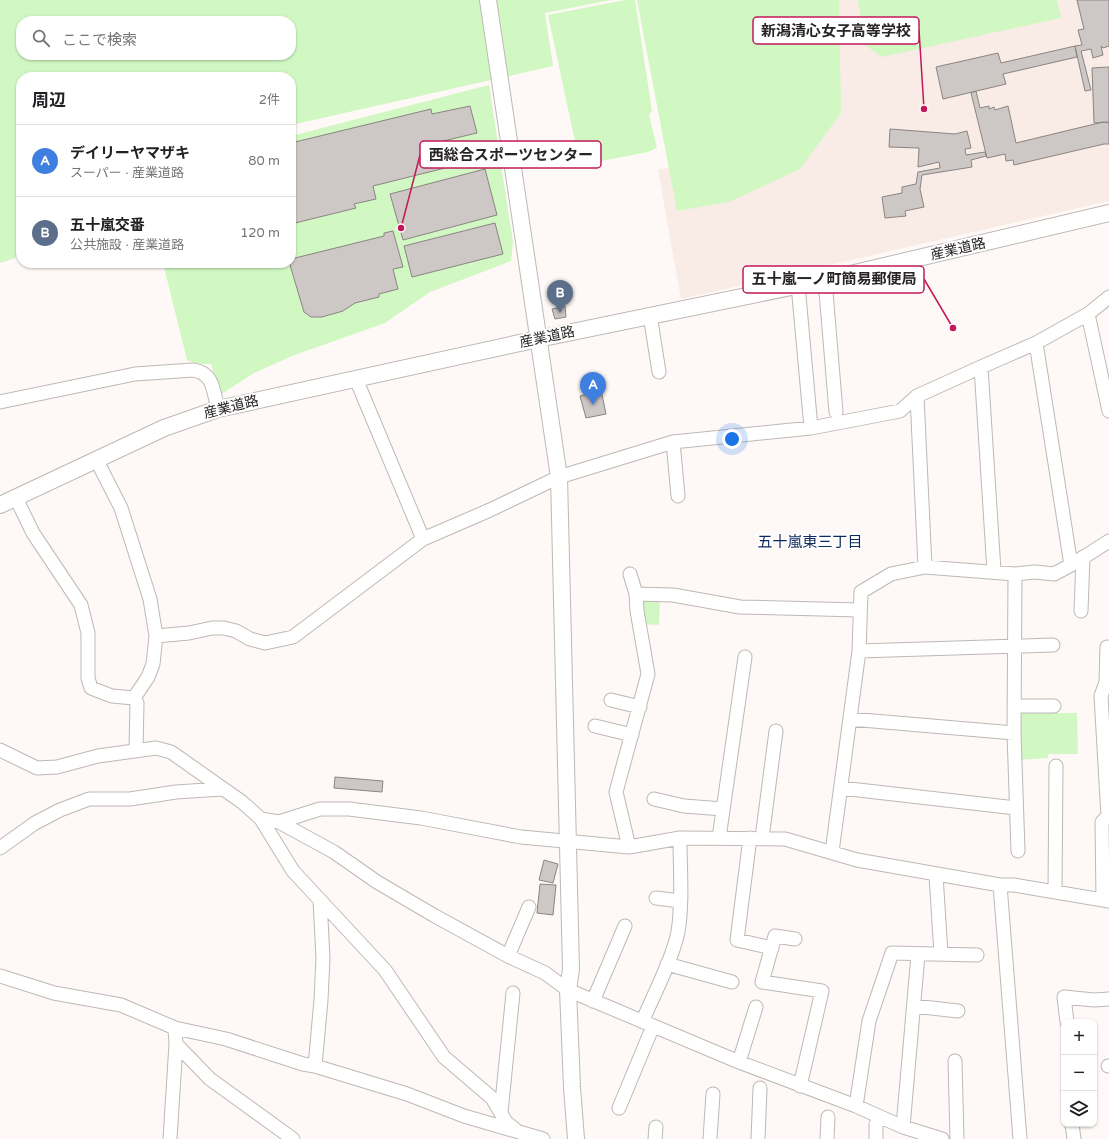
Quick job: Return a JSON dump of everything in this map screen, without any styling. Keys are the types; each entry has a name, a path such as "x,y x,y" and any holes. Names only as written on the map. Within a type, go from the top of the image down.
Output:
{"street":[{"path":"488,0 559,477 571,969 568,990 572,1087 576,1139"},
{"name":"産業道路","path":"0,505 96,458 164,428 218,409 650,315 825,280 1109,213"},
{"path":"825,280 836,412"},
{"path":"798,285 811,428"},
{"path":"156,636 189,634 212,628 224,628 250,639 265,643 293,637 423,539 490,510 559,477 674,442 811,428 900,411 917,396 981,366 1036,344 1088,314 1109,297"},
{"path":"1088,314 1109,411"},
{"path":"650,315 660,372"},
{"path":"1036,344 1072,565"},
{"path":"981,366 994,571"},
{"path":"0,402 135,374 193,370 201,371 208,375 218,409"},
{"path":"356,379 423,539"},
{"path":"917,396 925,567"},
{"path":"674,442 678,496"},
{"path":"96,458 124,516 150,599 156,636 153,664 148,677 134,698"},
{"path":"16,498 33,534 81,605 88,633 88,678 91,688 112,696 134,698"},
{"path":"832,852 859,651 859,610 861,592 877,581 891,574 925,567 994,571 1015,574 1035,572 1054,574 1072,565 1109,541"},
{"path":"1081,611 1083,557"},
{"path":"630,574 636,594 637,611 648,674 616,792 630,847"},
{"path":"1015,574 1014,733 1018,851"},
{"path":"636,594 673,596 740,607 859,610"},
{"path":"859,651 1053,645"},
{"path":"279,822 320,809 349,809 420,818 521,837 630,847 680,838 785,839 857,860 936,875 1106,901 1102,822 1108,816 1101,696 1106,682 1107,647"},
{"path":"718,838 745,656"},
{"path":"134,698 137,703 136,750"},
{"path":"611,700 640,707"},
{"path":"1014,706 1054,706"},
{"path":"850,719 1014,733"},
{"path":"595,726 632,735"},
{"path":"772,948 737,940 776,731"},
{"path":"0,750 37,768 57,768 98,756 156,748 171,752 254,811 261,819 293,872 385,970 444,1057 492,1098 506,1122 516,1134"},
{"path":"1055,892 1056,766"},
{"path":"840,788 1016,808"},
{"path":"0,848 35,823 60,810 89,799 130,799 176,792 222,789"},
{"path":"654,799 684,806 723,809"},
{"path":"261,819 279,822 334,852 377,882 508,956 545,973 568,990 739,1062 856,1106 903,1127 942,1139"},
{"path":"619,1108 678,933 680,901 680,838"},
{"path":"936,875 941,954"},
{"path":"1000,885 1020,1139"},
{"path":"656,898 680,901"},
{"path":"315,1066 322,1000 323,958 320,900"},
{"path":"508,956 529,907"},
{"path":"593,1001 625,926"},
{"path":"795,939 775,936 762,982 822,991 800,1086"},
{"path":"856,1106 869,1021 892,953 918,955 977,955"},
{"path":"903,1127 918,955"},
{"path":"667,964 732,982"},
{"path":"0,976 54,993 121,1005 175,1028 226,1039 304,1064 407,1094 516,1134 543,1139"},
{"path":"501,1112 513,993"},
{"path":"1067,1019 1064,997 1094,1000 1109,999"},
{"path":"914,1006 958,1011"},
{"path":"739,1062 756,1007"},
{"path":"170,1139 176,1044 175,1028"},
{"path":"176,1044 210,1079 293,1139"},
{"path":"955,1061 958,1139"},
{"path":"758,1139 760,1088"},
{"path":"710,1139 713,1094"},
{"path":"827,1139 828,1117"},
{"path":"876,1124 876,1139"},
{"path":"1072,1127 1074,1139"}],"shaded area":[{"path":"816,0 1109,0 1109,201 681,299 658,170 713,161"}],"green space":[{"path":"0,0 611,0 545,13 553,66 296,124 296,72 16,72 16,258 0,263"},
{"path":"625,0 635,0 652,111 649,115 657,148 648,152 580,165 548,15"},
{"path":"637,0 839,0 841,113 800,169 729,202 677,211"},
{"path":"858,0 1057,0 1061,18 882,57 865,45"},
{"path":"489,85 513,242 511,261 430,292 385,323 292,356 254,373 220,395 211,364 197,364 187,360 164,268 296,268 296,135"},
{"path":"642,599 660,600 659,625 642,624"},
{"path":"1019,713 1077,713 1078,754 1048,754 1048,758 1018,760"}],"building":[{"path":"1077,0 1109,0 1109,46 1103,48 1101,46 1103,55 1093,58 1091,49 1081,51 1091,90 1085,91 1075,46 1082,45 1078,30 1084,29"},
{"path":"1075,46 1077,57 1003,74 1006,84 943,99 936,67 998,53 1001,63"},
{"path":"1109,67 1109,122 1094,123 1092,68"},
{"path":"976,91 980,108 989,106 989,109 994,107 995,110 1008,106 1016,143 1103,122 1109,123 1109,144 1014,165 1013,160 1006,161 1005,154 987,158 971,93"},
{"path":"470,106 477,133 439,142 445,168 373,186 376,199 354,204 356,208 296,223 296,142 431,109 432,114"},
{"path":"890,129 955,134 967,131 971,148 965,149 966,155 985,152 986,156 971,160 972,167 922,175 920,189 924,207 905,211 906,216 885,218 882,197 902,193 902,187 916,184 918,172 940,168 939,162 918,167 919,148 889,147"},
{"path":"485,169 497,215 403,240 390,194"},
{"path":"495,223 503,254 412,277 404,246"},
{"path":"393,231 403,267 393,269 398,289 379,294 379,297 355,303 343,311 322,317 311,317 304,312 291,268 296,268 296,258 384,236 384,233"},
{"path":"565,306 566,317 555,319 552,309"},
{"path":"601,390 606,414 586,418 580,396"},
{"path":"335,777 383,781 382,792 334,788"},
{"path":"544,860 558,864 553,883 539,880"},
{"path":"540,884 556,885 553,915 537,913"}],"place":[{"name":"新潟清心女子高等学校","path":"924,109"},
{"name":"西総合スポーツセンター","path":"401,228"},
{"name":"五十嵐交番","path":"560,313"},
{"name":"五十嵐一ノ町簡易郵便局","path":"953,328"},
{"name":"デイリーヤマザキ","path":"593,405"}],"district":[{"name":"五十嵐東三丁目","path":"810,542"}]}
